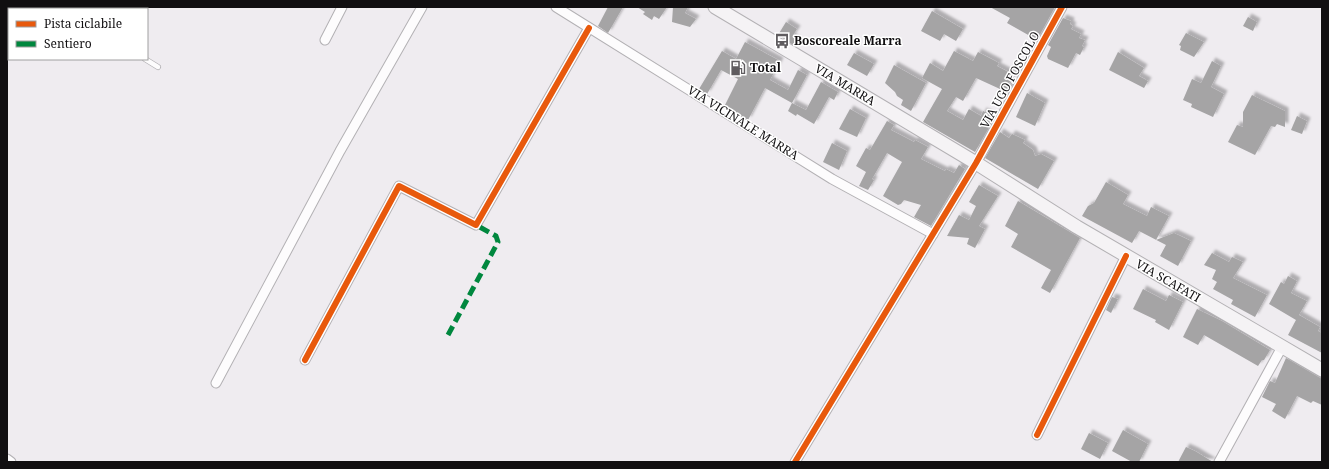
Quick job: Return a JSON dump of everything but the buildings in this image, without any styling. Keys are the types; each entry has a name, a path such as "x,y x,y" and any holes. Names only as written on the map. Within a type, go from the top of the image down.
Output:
{"main road":[{"name":"VIA MARRA","path":"715,7 976,163"},
{"name":"VIA SCAFATI","path":"976,163 1126,256 1322,370"}],"street":[{"path":"325,40 342,7"},
{"path":"216,383 340,151 422,7"},
{"name":"VIA VICINALE MARRA","path":"556,7 832,179 933,234"},
{"name":"VIA UGO FOSCOLO","path":"795,462 976,163 1062,7"},
{"path":"305,360 399,186 476,225 589,28"},
{"path":"1037,435 1126,256"},
{"path":"1219,462 1282,347"},
{"path":"7,459 11,462"}],"lane":[{"path":"147,60 158,67"}],"marked path":[{"path":"448,335 498,242 496,236 476,225"}],"cycle path":[{"path":"795,462 976,163 1062,7"},
{"path":"305,360 399,186 476,225 589,28"},
{"path":"1037,435 1126,256"}],"place":[{"name":"Boscoreale Marra","path":"782,41"},
{"name":"Total","path":"738,68"}]}
